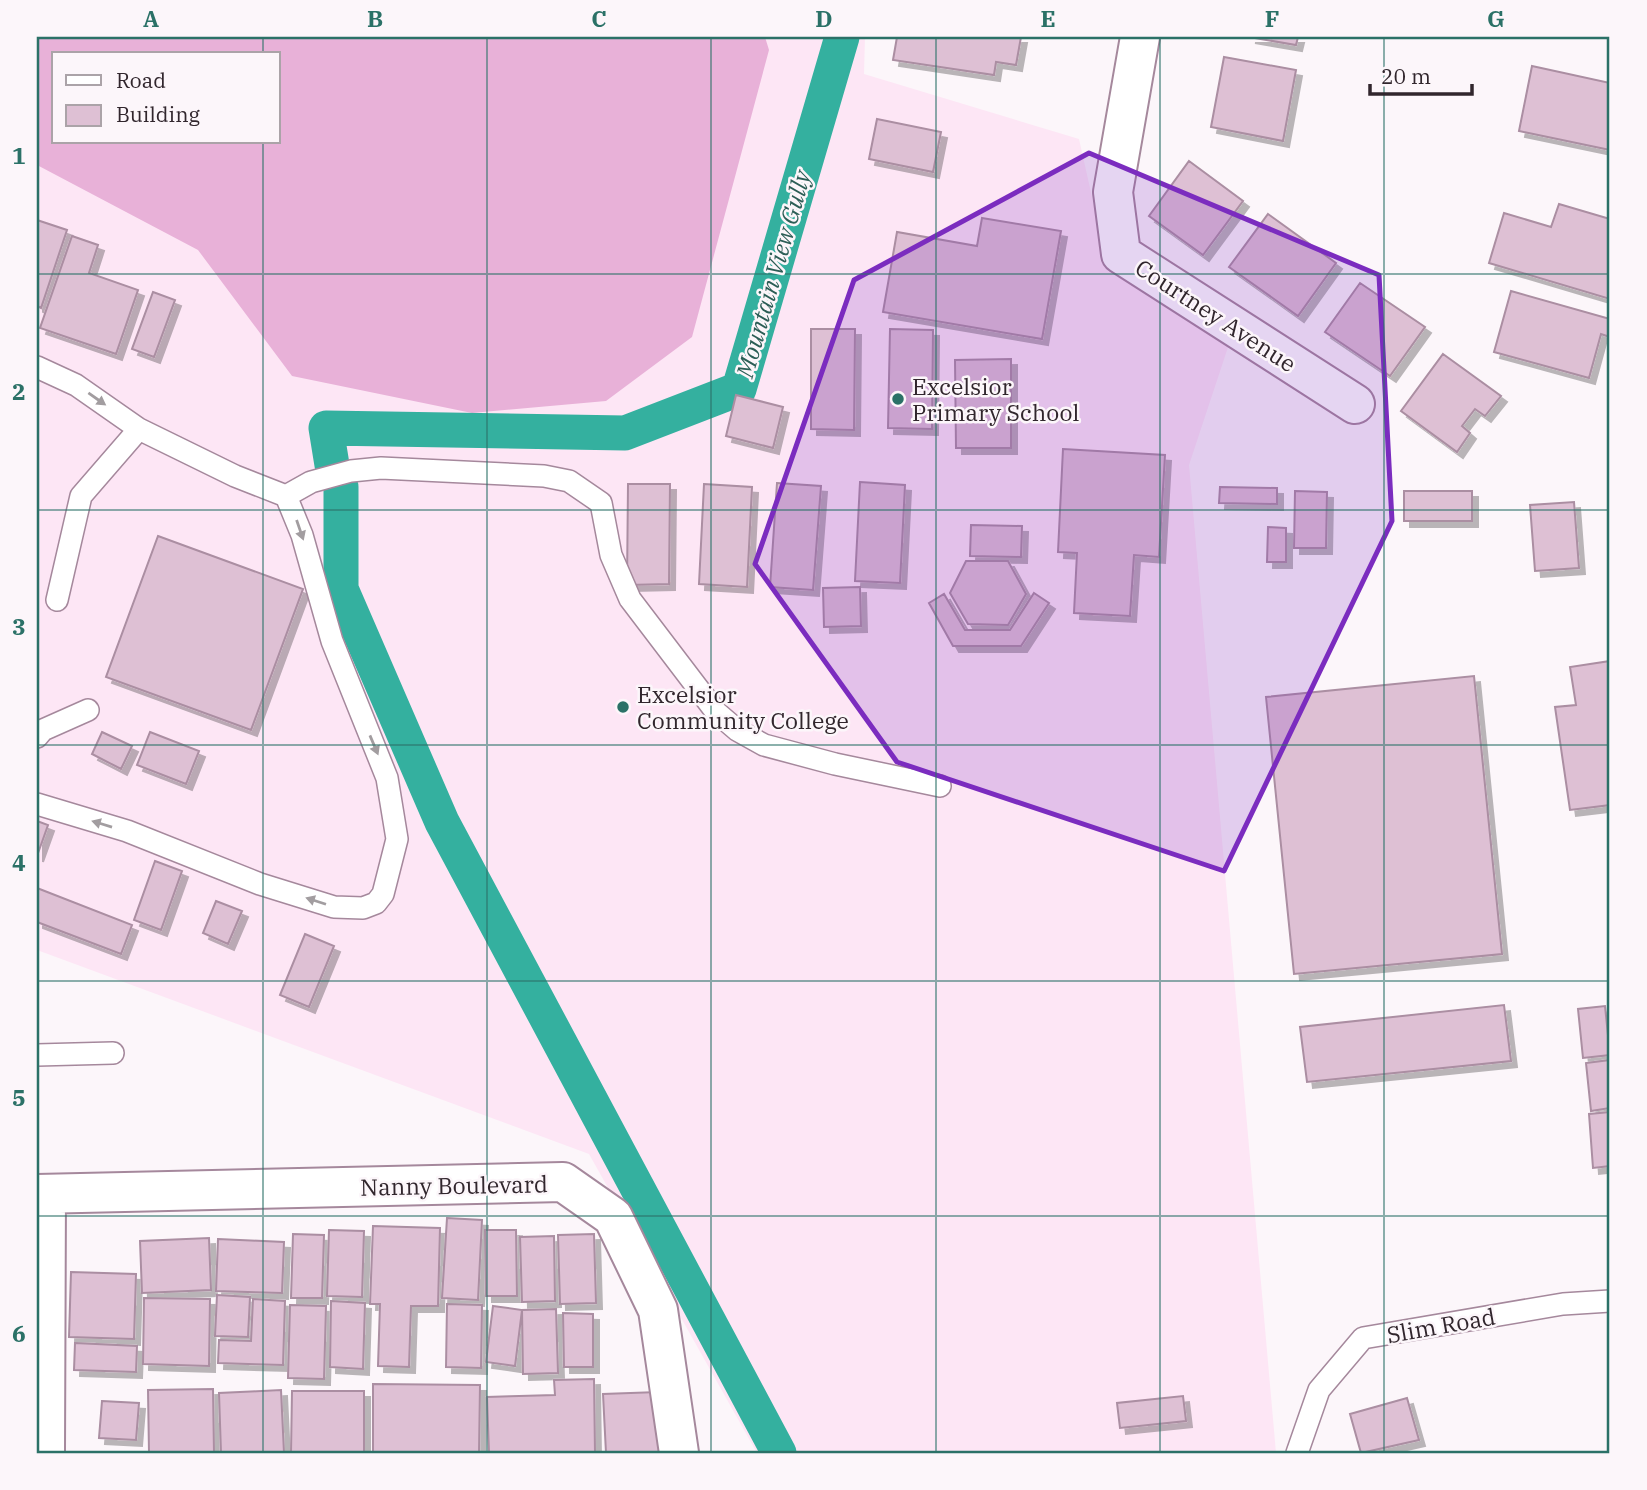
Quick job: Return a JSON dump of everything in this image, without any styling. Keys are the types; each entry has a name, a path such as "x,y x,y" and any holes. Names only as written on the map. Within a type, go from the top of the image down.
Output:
{"street":[{"name":"Courtney Avenue","path":"1140,37 1113,192 1121,254 1355,404"},
{"name":"Nanny Boulevard","path":"41,1194 563,1182 613,1217 659,1310 679,1453"},
{"path":"41,1194 45,1453"}],"lane":[{"path":"37,367 76,385 139,429 235,476 286,496 302,535 332,641 387,778 397,839 383,894 376,903 363,908 334,907 260,884 127,831 37,804"},
{"path":"57,600 81,496 139,429"},
{"path":"286,496 325,477 381,468 544,476 569,481 601,503 611,555 630,599 716,712 737,730 764,745 835,765 940,786"},
{"path":"37,737 43,730 88,710"},
{"path":"37,1055 114,1053"},
{"name":"Slim Road","path":"1297,1453 1319,1390 1363,1338 1563,1304 1610,1301"}],"highlighted area":[{"path":"1089,153 1379,275 1392,521 1224,871 897,762 755,564 854,280"}],"shaded area":[{"name":"Excelsior Community College","path":"37,37 865,37 864,74 1079,139 1105,255 1233,332 1189,465 1276,1453 757,1453 589,1154 37,950"},
{"path":"37,37 765,37 769,50 692,337 606,401 472,413 292,376 198,250 37,165"}],"building":[{"path":"897,37 1021,37 1016,65 996,62 994,75 893,60"},
{"path":"1249,37 1298,37 1296,45"},
{"path":"1224,57 1296,70 1283,141 1211,127"},
{"path":"1532,66 1610,83 1610,150 1519,131"},
{"path":"877,119 941,132 933,172 869,159"},
{"path":"1189,161 1243,201 1203,255 1149,216"},
{"path":"1559,204 1610,219 1610,299 1489,263 1504,213 1551,227"},
{"path":"1268,214 1336,263 1298,316 1229,267"},
{"path":"982,218 1061,231 1042,339 883,312 897,232 977,246"},
{"path":"37,220 67,230 41,308 37,306"},
{"path":"72,236 98,245 89,273 138,290 116,354 40,328"},
{"path":"1360,283 1425,327 1390,376 1325,332"},
{"path":"1511,291 1610,319 1610,337 1601,334 1589,378 1494,352"},
{"path":"153,292 175,300 154,357 132,349"},
{"path":"811,329 855,329 854,430 811,429"},
{"path":"890,329 933,330 932,429 888,428"},
{"path":"1443,354 1501,396 1485,416 1475,409 1462,426 1470,433 1457,452 1401,411"},
{"path":"1011,359 1011,448 956,448 955,360"},
{"path":"736,395 783,407 773,448 726,436"},
{"path":"1063,449 1165,455 1159,557 1134,555 1130,616 1074,613 1077,553 1058,552"},
{"path":"860,482 905,485 900,583 855,581"},
{"path":"777,483 821,486 813,590 770,587"},
{"path":"628,484 670,484 669,584 627,585"},
{"path":"704,484 752,487 747,587 699,584"},
{"path":"1220,487 1277,488 1277,504 1219,503"},
{"path":"1295,491 1327,492 1326,548 1294,548"},
{"path":"1404,491 1472,491 1472,521 1404,521"},
{"path":"1574,502 1579,568 1535,571 1530,505"},
{"path":"971,525 1022,526 1021,557 970,556"},
{"path":"1268,527 1286,528 1286,562 1267,562"},
{"path":"158,536 303,589 251,730 106,677"},
{"path":"966,561 1008,561 1026,594 1008,625 968,624 950,593"},
{"path":"860,587 861,626 824,627 823,588"},
{"path":"1034,593 1049,603 1021,646 953,646 929,603 944,594 965,630 1010,630"},
{"path":"1610,661 1610,805 1570,810 1555,707 1576,705 1570,667"},
{"path":"1474,676 1502,954 1294,974 1266,697"},
{"path":"102,732 132,746 121,769 92,754"},
{"path":"150,732 199,751 186,784 137,765"},
{"path":"37,821 48,825 37,856"},
{"path":"155,861 182,871 161,930 134,920"},
{"path":"37,888 132,925 121,954 37,922"},
{"path":"216,901 242,911 228,944 203,933"},
{"path":"305,934 334,946 309,1007 280,995"},
{"path":"1504,1005 1511,1061 1307,1082 1300,1027"},
{"path":"1605,1006 1610,1055 1583,1058 1578,1009"},
{"path":"1610,1060 1610,1108 1591,1111 1586,1063"},
{"path":"1610,1112 1610,1166 1593,1168 1589,1114"},
{"path":"447,1218 482,1220 478,1300 442,1298"},
{"path":"373,1226 440,1228 438,1306 411,1306 409,1367 378,1366 380,1304 370,1304"},
{"path":"329,1230 364,1231 362,1297 327,1296"},
{"path":"485,1230 516,1230 517,1296 486,1296"},
{"path":"293,1234 324,1235 322,1298 291,1298"},
{"path":"594,1234 596,1303 560,1304 558,1235"},
{"path":"554,1236 555,1301 522,1302 520,1237"},
{"path":"209,1238 211,1290 142,1293 140,1241"},
{"path":"218,1239 284,1242 282,1293 216,1291"},
{"path":"71,1272 136,1274 134,1339 69,1337"},
{"path":"217,1295 250,1297 248,1337 215,1336"},
{"path":"144,1298 210,1299 209,1366 143,1364"},
{"path":"253,1299 285,1301 283,1365 218,1363 219,1340 251,1341"},
{"path":"331,1301 365,1303 363,1369 330,1367"},
{"path":"447,1304 482,1305 481,1368 446,1367"},
{"path":"290,1305 326,1306 324,1379 288,1378"},
{"path":"493,1306 522,1310 515,1366 486,1362"},
{"path":"556,1309 558,1373 523,1374 522,1310"},
{"path":"563,1313 593,1314 593,1367 564,1367"},
{"path":"75,1343 137,1346 136,1372 74,1370"},
{"path":"594,1379 595,1453 489,1453 487,1397 555,1395 554,1380"},
{"path":"373,1384 480,1385 479,1453 373,1453"},
{"path":"213,1389 214,1453 149,1453 148,1390"},
{"path":"281,1390 284,1453 221,1453 219,1393"},
{"path":"292,1391 364,1391 364,1453 291,1453"},
{"path":"658,1392 660,1453 606,1453 603,1394"},
{"path":"1183,1396 1186,1421 1120,1428 1117,1403"},
{"path":"1407,1398 1419,1440 1361,1453 1350,1414"},
{"path":"102,1401 139,1403 136,1440 99,1438"}],"waterway":[{"name":"Mountain View Gully","path":"332,465 326,428 625,433 739,389 842,37"},
{"path":"341,487 341,589 442,822 779,1453"}],"place":[{"name":"Excelsior Primary School","path":"898,399"},
{"name":"Excelsior Community College","path":"623,707"}]}
